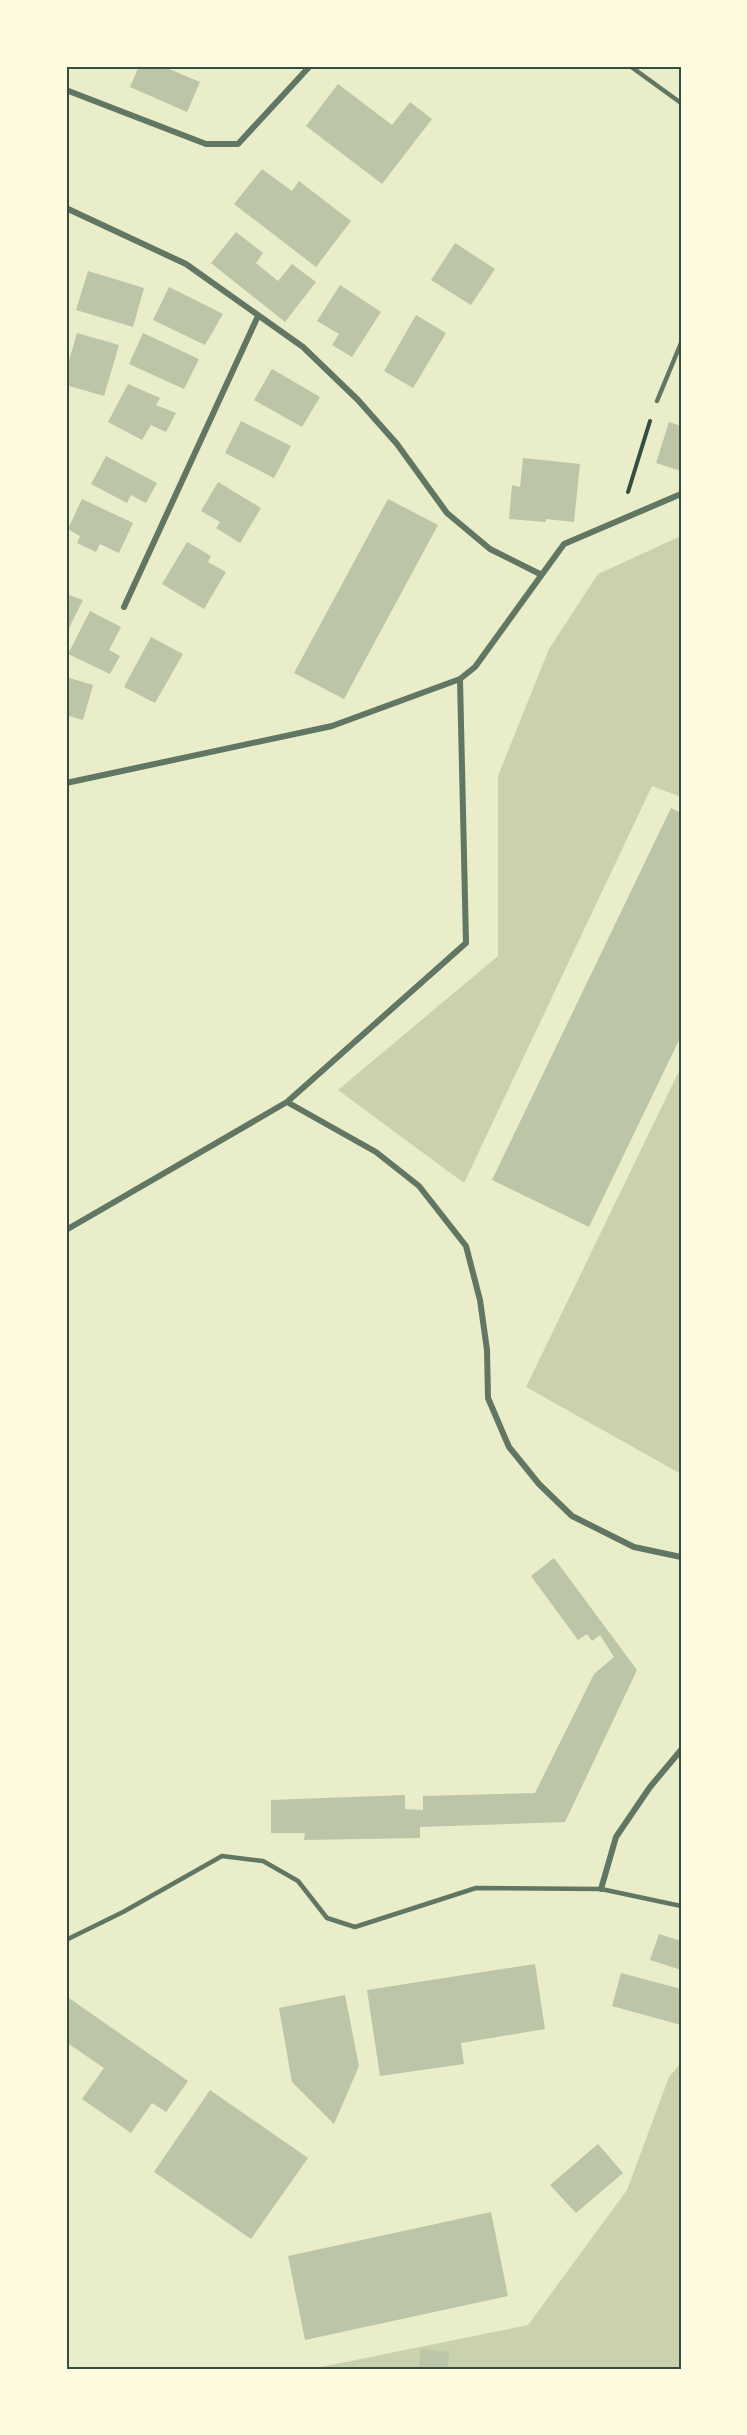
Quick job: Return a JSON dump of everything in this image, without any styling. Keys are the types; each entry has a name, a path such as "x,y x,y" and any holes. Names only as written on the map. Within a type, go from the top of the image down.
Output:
{"street":[{"path":"66,90 206,144 238,144 310,66"},
{"path":"66,208 186,264 303,347 358,400 397,444 447,513 490,549 540,574"},
{"path":"124,607 258,316"},
{"path":"66,783 332,726 460,679 475,667 540,574 564,544 681,495"},
{"path":"66,1230 286,1101 466,943 460,679"},
{"path":"286,1101 376,1152 419,1186 466,1246 480,1300 487,1350 488,1398 509,1447 539,1484 572,1516 634,1547 681,1557"},
{"path":"601,1889 616,1837 650,1787 681,1750"}],"lane":[{"path":"630,66 681,103"},
{"path":"657,401 681,342"},
{"path":"66,1940 123,1912 222,1856 263,1861 298,1881 327,1918 355,1927 476,1888 601,1889 681,1906"}],"path":[{"path":"619,520 657,401"}],"green space":[{"path":"681,536 681,797 652,786 464,1183 338,1090 498,956 498,776 549,649 598,574"},
{"path":"681,1067 681,1474 526,1387"},
{"path":"681,2063 681,2369 311,2369 528,2325 627,2190 669,2077"}],"building":[{"path":"139,66 162,66 200,82 187,112 130,87"},
{"path":"338,84 392,125 410,102 432,119 382,184 306,126"},
{"path":"262,169 292,191 299,181 351,221 316,267 234,204"},
{"path":"236,232 263,253 256,263 278,281 292,264 316,282 285,322 211,263"},
{"path":"455,243 495,269 471,305 431,280"},
{"path":"88,271 144,288 133,327 76,310"},
{"path":"340,285 381,312 352,357 332,345 339,334 317,321"},
{"path":"169,287 223,314 205,345 153,320"},
{"path":"416,315 446,333 413,388 384,371"},
{"path":"77,333 119,345 104,396 66,385 66,371"},
{"path":"143,333 199,359 184,389 129,364"},
{"path":"272,369 320,397 302,427 254,400"},
{"path":"128,384 160,398 156,405 176,413 166,432 151,425 142,440 108,422"},
{"path":"241,421 291,446 274,478 225,453"},
{"path":"669,422 681,426 681,471 656,463"},
{"path":"106,456 157,483 146,503 131,495 127,503 91,484"},
{"path":"523,458 580,464 574,522 509,519 512,485 520,487"},
{"path":"218,482 261,508 240,543 216,528 220,522 201,511"},
{"path":"82,499 133,523 119,553 100,544 96,552 77,543 80,536 68,529"},
{"path":"388,499 438,525 344,699 294,673"},
{"path":"187,542 211,556 208,562 226,572 204,609 162,584"},
{"path":"66,594 83,600 66,634"},
{"path":"90,611 121,627 109,650 120,656 110,674 68,654"},
{"path":"151,637 183,654 155,703 124,687"},
{"path":"66,677 93,685 83,720 66,715"},
{"path":"671,808 681,813 681,1036 589,1227 492,1180"},
{"path":"554,1558 637,1670 565,1822 420,1827 420,1838 304,1840 305,1833 271,1833 271,1800 405,1795 405,1809 423,1810 423,1796 535,1793 594,1674 614,1657 600,1635 592,1641 587,1634 578,1640 531,1576"},
{"path":"659,1934 681,1941 681,1970 650,1960"},
{"path":"535,1964 545,2029 461,2043 464,2064 380,2076 367,1990"},
{"path":"621,1973 681,1989 681,2025 612,2006"},
{"path":"345,1995 359,2066 334,2124 292,2082 279,2008"},
{"path":"66,1996 188,2081 166,2112 152,2103 131,2133 82,2099 104,2068 66,2042"},
{"path":"210,2090 308,2158 251,2239 154,2172"},
{"path":"598,2144 623,2173 576,2213 550,2185"},
{"path":"491,2212 508,2296 305,2340 288,2256"},
{"path":"421,2349 449,2352 448,2369 419,2369"}]}
